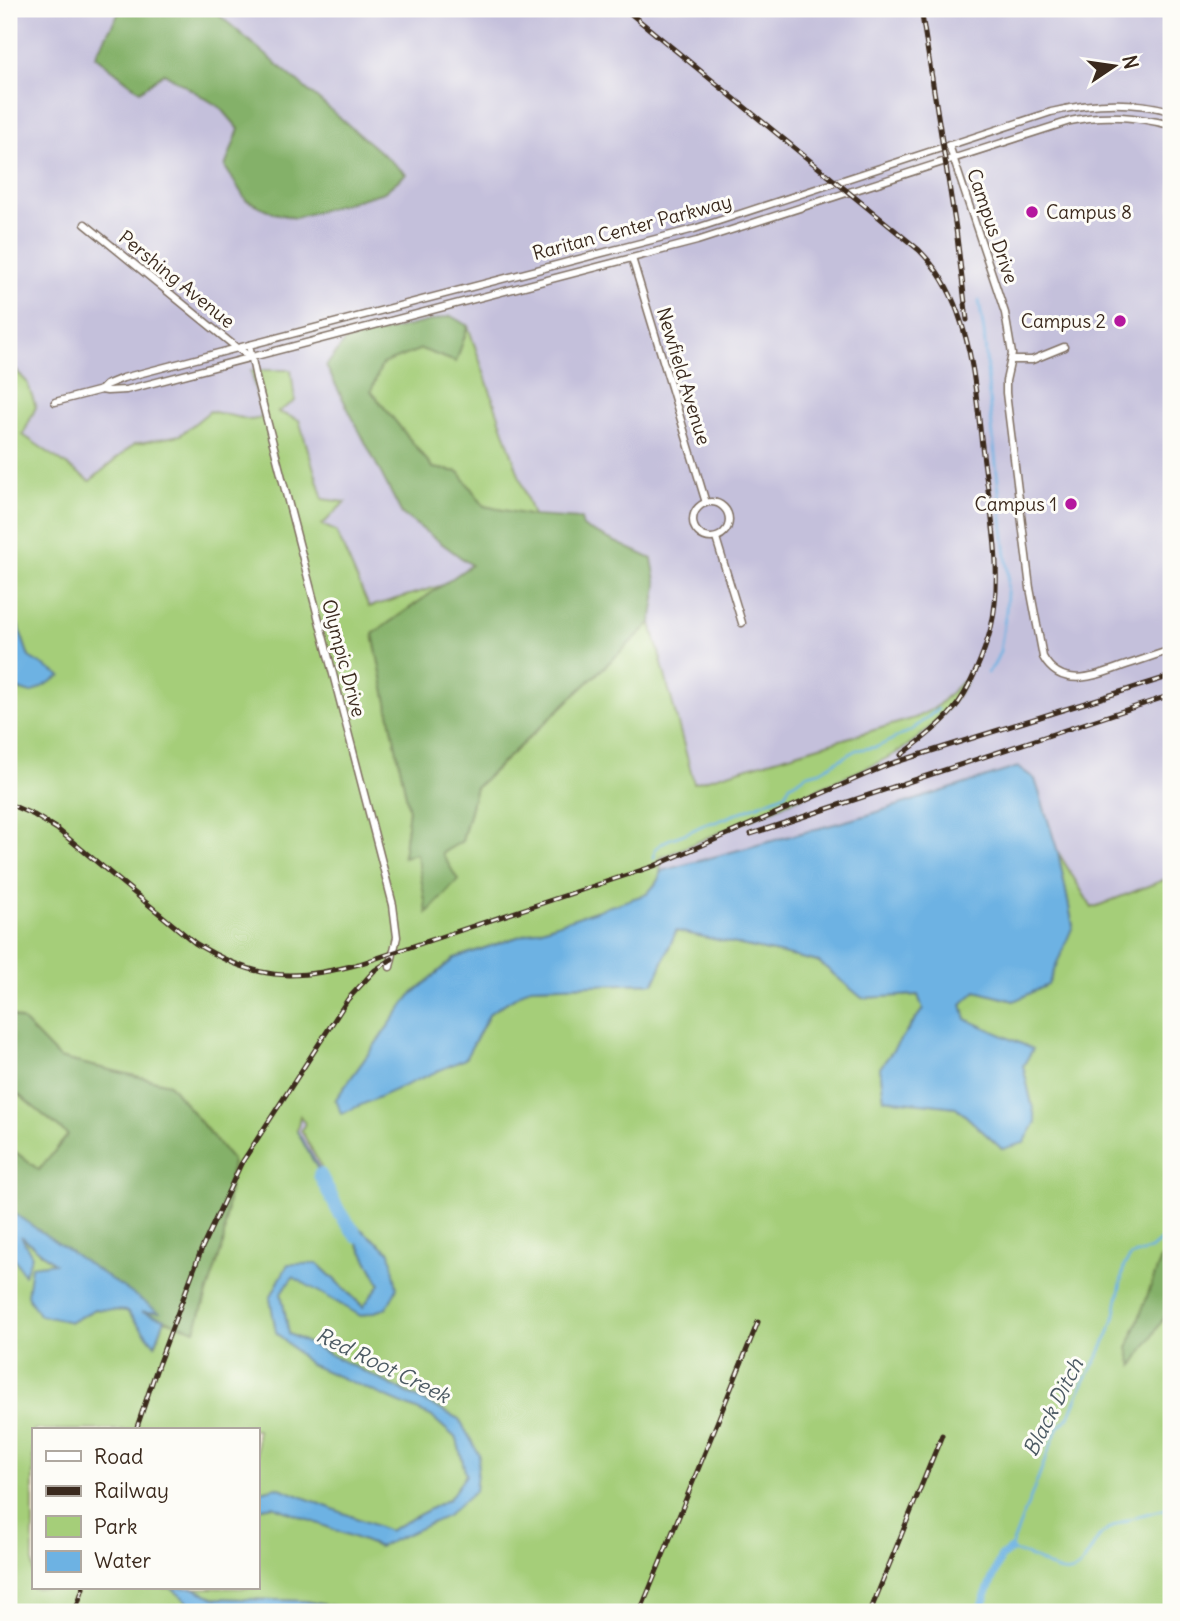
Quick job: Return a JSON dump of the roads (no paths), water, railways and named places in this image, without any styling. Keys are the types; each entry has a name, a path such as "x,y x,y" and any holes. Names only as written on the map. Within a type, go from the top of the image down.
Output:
{"street":[{"name":"Raritan Center Parkway","path":"101,390 123,378 694,229 1039,116 1079,106 1126,103 1171,111"},
{"name":"Raritan Center Parkway","path":"55,402 101,390 126,390 706,238 1058,124 1091,117 1126,117 1171,125"},
{"name":"Campus Drive","path":"949,145 1003,305 1010,336 1012,360 1006,381 1006,393 1030,588 1045,660 1058,673 1081,678 1171,650"},
{"name":"Pershing Avenue","path":"85,224 251,357"},
{"name":"Newfield Avenue","path":"632,258 706,503"},
{"name":"Olympic Drive","path":"249,345 393,905 397,937 390,967"},
{"path":"1012,360 1032,360 1064,347"},
{"path":"706,503 719,504 728,515 727,527 723,534 716,538 702,537 693,524 695,512 699,506 706,503"},
{"path":"716,538 742,622"}],"water":[{"path":"9,599 29,657 61,676 31,693 18,689 13,708 9,710"},
{"path":"1018,767 1035,779 1058,852 1073,926 1048,985 1014,1001 976,991 962,1004 966,1019 1033,1049 1023,1066 1036,1122 1024,1143 1002,1149 956,1107 884,1099 880,1068 923,1009 918,995 862,998 819,962 676,931 654,983 531,987 490,1013 465,1059 341,1114 336,1099 410,996 455,958 647,894 659,880 661,871 868,815"},
{"path":"297,1131 349,1220 390,1252 397,1288 387,1308 361,1316 293,1277 281,1293 289,1334 459,1419 479,1454 475,1491 447,1516 379,1547 273,1506 259,1509 259,1492 277,1487 389,1531 449,1499 466,1475 457,1439 431,1416 309,1364 276,1332 270,1298 288,1264 318,1264 363,1307 380,1284"},
{"path":"9,1210 159,1312 142,1312 165,1319 155,1345 127,1311 95,1309 71,1322 39,1315 27,1295 31,1266 54,1263 21,1236 32,1256 24,1275 9,1248"},
{"path":"174,1590 197,1590 215,1598 305,1601 350,1612 204,1612 194,1608"}],"waterway":[{"path":"979,301 1008,575 1000,651 987,673"},
{"path":"654,859 655,849 665,842 704,824 716,822 785,794 790,785 808,774 820,771 856,750 877,747 912,730 938,709"},
{"name":"Red Root Creek","path":"320,1175 339,1212 357,1236"},
{"name":"Black Ditch","path":"1171,1232 1151,1249 1131,1256 1124,1266 1114,1319 1102,1349 1069,1417 1058,1427 1010,1550 1060,1571 1070,1572 1079,1567 1108,1529 1134,1517 1171,1508"},
{"name":"Black Ditch","path":"979,1612 1001,1557 1010,1550"}],"railway":[{"path":"625,9 919,250 942,279 958,313 972,365 992,519 996,563 995,607 981,659 959,702 922,740 901,755"},
{"path":"921,9 956,229 967,320"},
{"path":"9,804 57,829 195,943 256,971 314,974 359,964 654,866 890,764 1171,676"},
{"path":"751,834 1171,695"},
{"path":"137,1428 202,1248 241,1164 348,999 375,970 392,959"},
{"path":"640,1612 758,1322"},
{"path":"870,1612 942,1435"},
{"path":"75,1612 82,1590"}],"place":[{"name":"Campus 8","path":"1032,212"},
{"name":"Campus 2","path":"1120,321"},
{"name":"Campus 1","path":"1071,504"}]}
